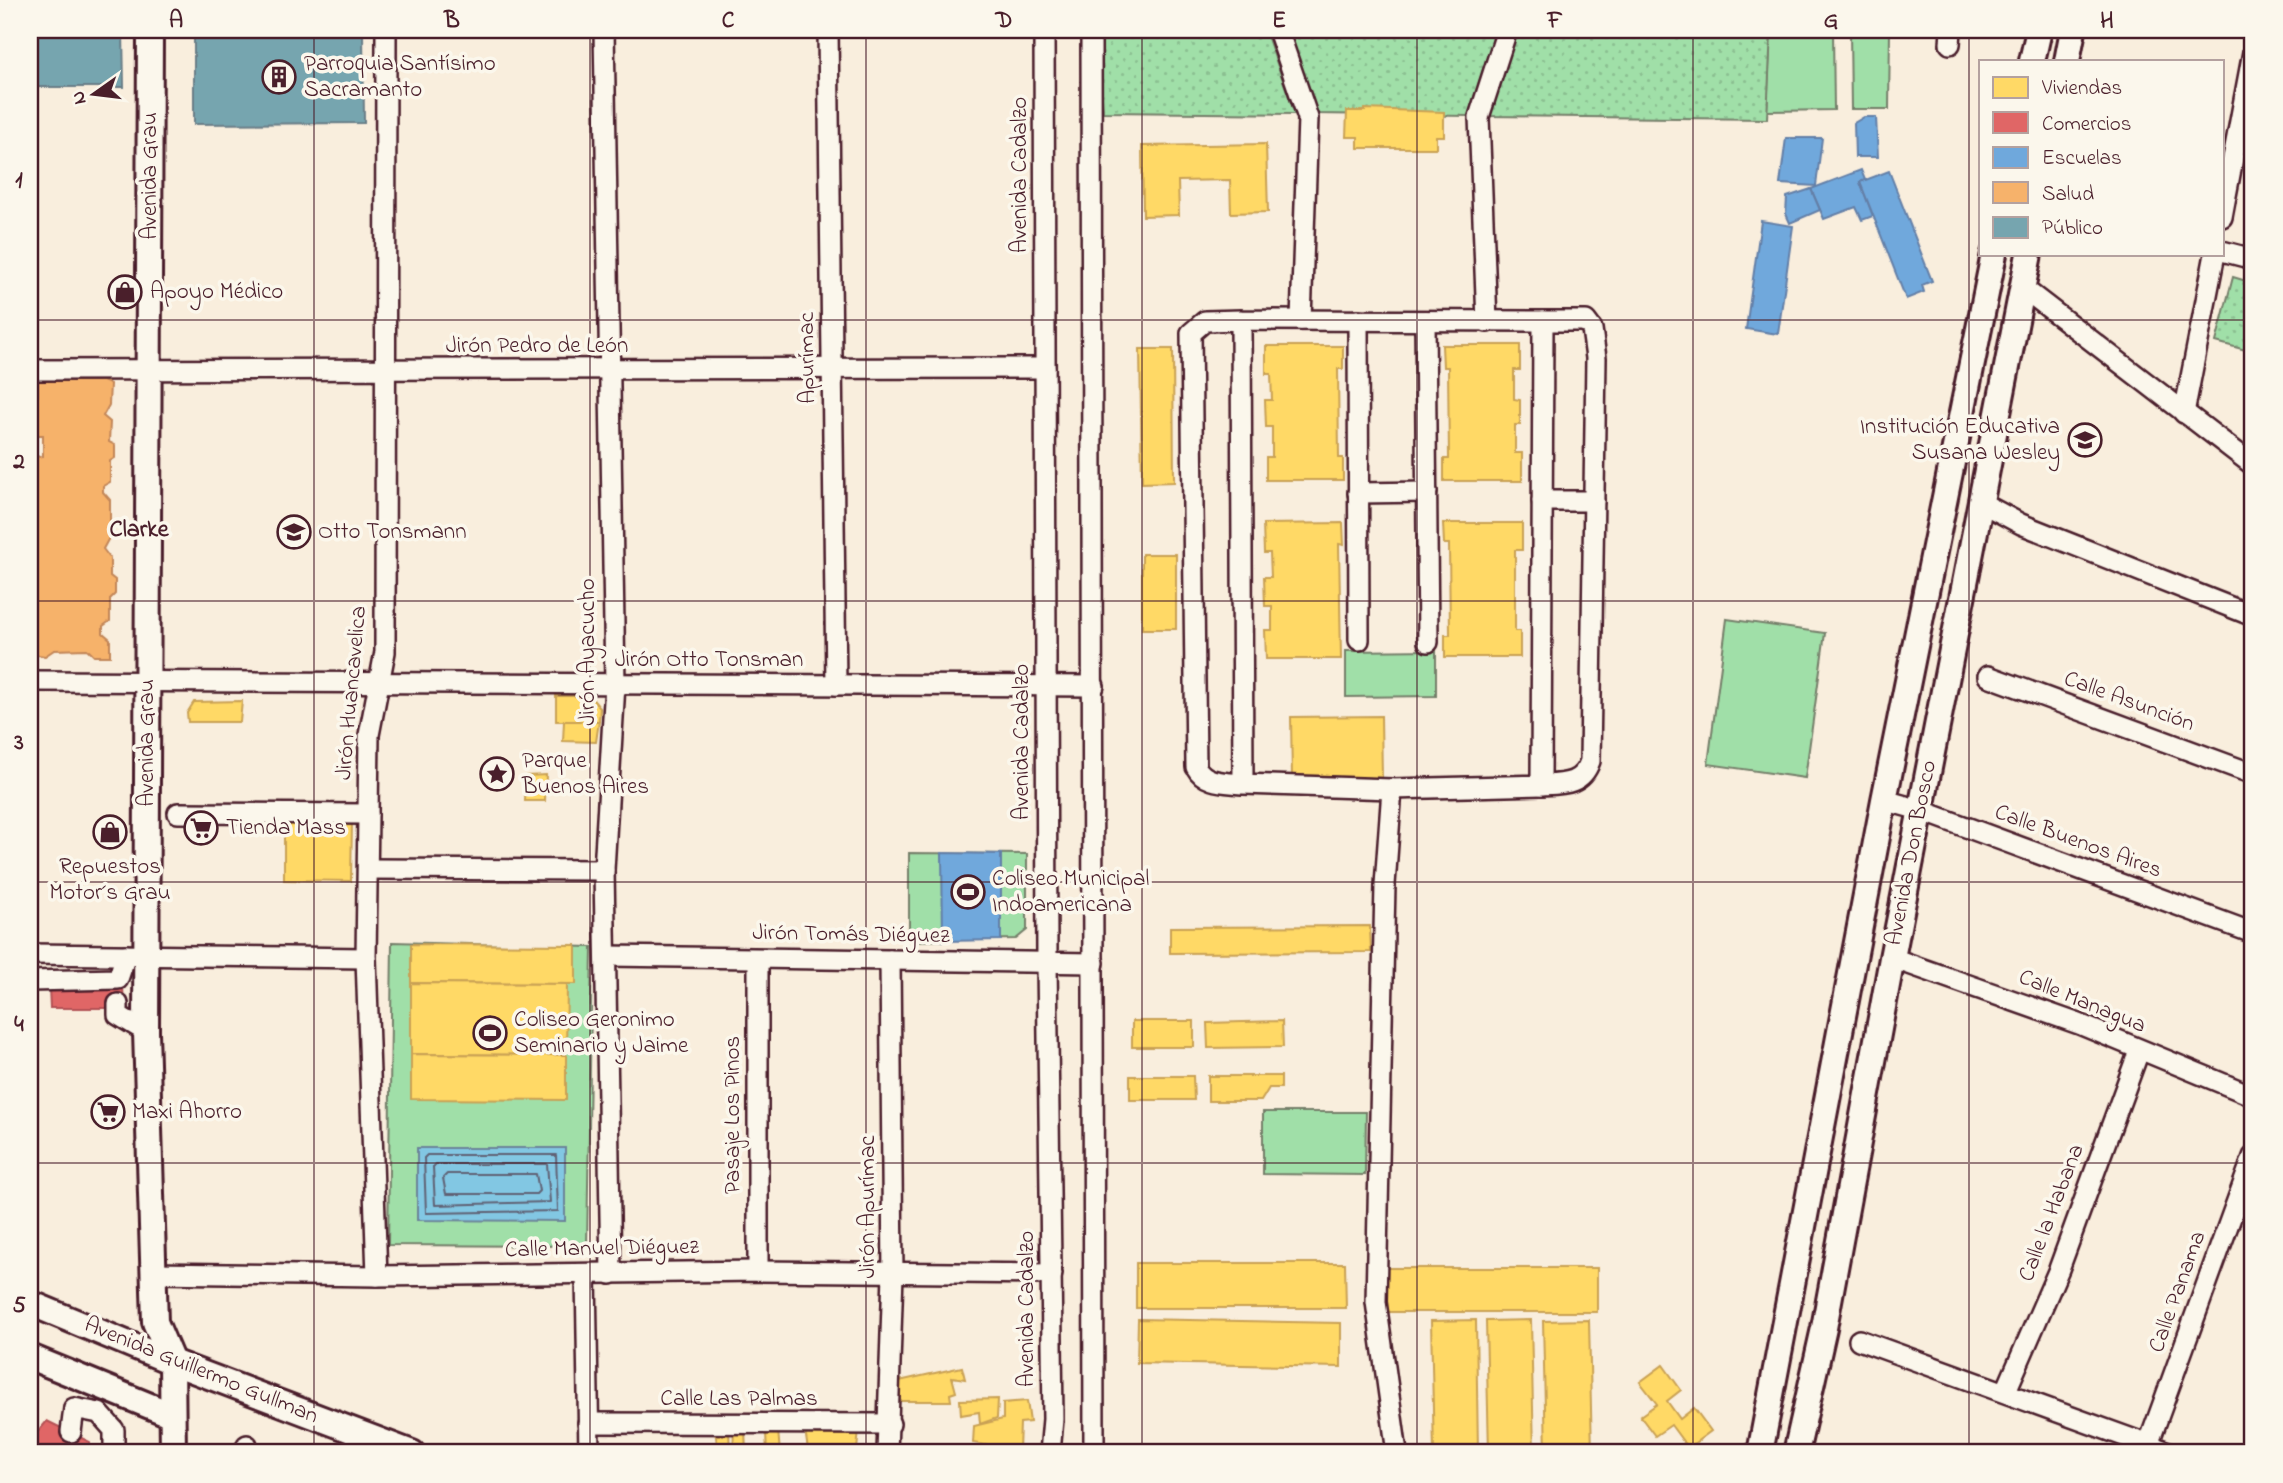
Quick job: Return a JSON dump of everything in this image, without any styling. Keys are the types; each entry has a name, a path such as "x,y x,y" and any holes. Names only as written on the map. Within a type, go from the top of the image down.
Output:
{"main road":[{"name":"Avenida Grau","path":"150,30 148,682 140,960 146,1032 155,1322 172,1362 173,1453"},
{"path":"2032,60 2039,30"},
{"path":"2067,60 2073,30"},
{"name":"Avenida Don Bosco","path":"1760,1453 1884,800 1994,256"},
{"name":"Avenida Don Bosco","path":"1796,1453 1824,1328 1920,810 2029,256"},
{"name":"Avenida Guillermo Gullman","path":"30,1303 172,1362 412,1453"},
{"path":"30,1357 172,1415"}],"street":[{"name":"Jirón Huancavelica","path":"377,1276 366,958 369,735 385,652 386,30"},
{"name":"Jirón Ayacucho","path":"604,30 615,684 604,870 611,1274"},
{"name":"Apurímac","path":"828,30 836,685"},
{"name":"Avenida Cadalzo","path":"1044,30 1047,963 1052,1274 1050,1453"},
{"path":"1091,30 1094,1453"},
{"path":"1278,30 1308,118 1301,320"},
{"path":"1487,322 1479,117 1507,30"},
{"path":"2224,206 2253,52"},
{"path":"2224,252 2253,259"},
{"path":"2185,413 2215,256"},
{"path":"2023,288 2253,466"},
{"path":"1241,320 1243,784"},
{"path":"1301,320 1578,320 1586,321 1592,328 1596,358 1590,761 1578,779 1565,784 1392,789 1243,784 1207,778 1196,767 1191,333 1205,321 1301,320"},
{"path":"1358,320 1359,640"},
{"path":"1425,321 1428,642"},
{"path":"1541,785 1542,321"},
{"name":"Jirón Pedro de León","path":"30,370 149,372 1045,368"},
{"path":"1358,493 1427,492"},
{"path":"1542,501 1594,501"},
{"path":"1982,503 2021,524 2253,617"},
{"name":"Calle Asunción","path":"1988,676 2253,774"},
{"name":"Jirón Otto Tonsman","path":"30,681 1094,686"},
{"path":"1392,789 1385,885 1376,1302 1397,1453"},
{"name":"Calle Buenos Aires","path":"1884,800 1920,810 2253,933"},
{"path":"178,813 368,814"},
{"path":"368,869 604,870"},
{"path":"30,954 140,960 366,958"},
{"name":"Jirón Tomás Diéguez","path":"607,956 1094,963"},
{"name":"Calle Managua","path":"1892,958 2078,1024 2253,1096"},
{"name":"Pasaje Los Pinos","path":"758,959 758,1271"},
{"path":"30,981 118,981 140,960"},
{"name":"Jirón Apurímac","path":"887,1453 893,1274 890,960"},
{"path":"118,1004 118,1015 146,1032"},
{"name":"Calle la Habana","path":"2006,1391 2059,1269 2139,1051"},
{"name":"Calle Panama","path":"2148,1445 2253,1157"},
{"name":"Calle Manuel Diéguez","path":"153,1273 377,1276 758,1271 1052,1274"},
{"path":"586,1275 589,1453"},
{"path":"1859,1340 2006,1391 2171,1453"},
{"path":"100,1413 105,1388"},
{"path":"71,1432 74,1408 100,1413 114,1430 114,1453"},
{"name":"Calle Las Palmas","path":"588,1423 890,1424"}],"green space":[{"path":"1098,30 1265,30 1295,114 1103,112"},
{"path":"1284,30 1496,30 1468,116 1314,114"},
{"path":"1514,30 1771,30 1767,119 1486,116"},
{"path":"1771,30 1833,30 1834,110 1767,111"},
{"path":"1850,30 1890,30 1889,109 1851,109"},
{"path":"2233,277 2253,283 2253,352 2216,342"},
{"path":"1727,619 1825,633 1805,778 1708,764"},
{"path":"1436,650 1436,696 1346,697 1346,651"},
{"name":"Coliseo Municipal Indoamericana","path":"909,853 1027,854 1027,930 1016,939 909,941"},
{"path":"392,942 592,947 587,1246 388,1245"},
{"path":"1263,1112 1366,1112 1365,1175 1263,1174"}],"water":[{"path":"417,1148 565,1148 565,1221 417,1220"}],"building: Viviendas":[{"path":"1365,109 1444,112 1444,136 1436,136 1436,148 1358,148 1358,137 1346,137 1347,111"},
{"path":"1266,144 1268,212 1231,213 1230,180 1178,181 1179,215 1143,216 1142,146"},
{"path":"1442,345 1520,345 1520,370 1514,370 1514,399 1520,400 1520,425 1515,425 1515,453 1522,453 1522,481 1444,481 1444,459 1449,459 1448,367 1443,367"},
{"path":"1266,346 1343,346 1343,369 1338,369 1339,458 1343,458 1343,480 1266,480 1266,457 1272,457 1272,427 1266,427 1265,400 1272,400 1271,374 1266,374"},
{"path":"1140,349 1173,349 1174,482 1142,483"},
{"path":"1343,523 1344,545 1339,544 1341,659 1266,659 1265,630 1272,630 1272,606 1265,606 1264,577 1271,577 1270,553 1264,553 1263,524"},
{"path":"1443,523 1522,523 1522,550 1515,550 1515,631 1520,631 1520,657 1445,657 1445,635 1450,635 1449,544 1444,544"},
{"path":"1142,554 1176,554 1176,629 1142,629"},
{"path":"556,696 590,696 600,708 599,721 556,721"},
{"path":"242,701 240,722 188,722 187,713 194,702"},
{"path":"1381,716 1382,778 1292,779 1291,717"},
{"path":"564,721 599,721 596,742 563,741"},
{"path":"546,775 545,801 525,801 526,776"},
{"path":"284,821 352,822 351,881 284,880"},
{"path":"1370,926 1371,952 1170,953 1170,927"},
{"path":"411,944 576,945 576,984 411,983"},
{"path":"411,983 567,984 566,1055 411,1054"},
{"path":"1132,1021 1194,1021 1194,1047 1132,1047"},
{"path":"1282,1021 1283,1047 1208,1048 1207,1023"},
{"path":"411,1054 566,1055 566,1100 411,1099"},
{"path":"1130,1076 1193,1076 1194,1100 1130,1100"},
{"path":"1208,1076 1281,1076 1281,1088 1269,1088 1261,1101 1208,1101"},
{"path":"1136,1263 1345,1263 1346,1308 1136,1308"},
{"path":"1387,1268 1597,1268 1597,1312 1387,1312"},
{"path":"1138,1319 1341,1323 1341,1367 1137,1363"},
{"path":"1476,1320 1478,1453 1434,1453 1431,1321"},
{"path":"1531,1320 1534,1453 1489,1453 1486,1321"},
{"path":"1589,1320 1592,1453 1546,1453 1543,1321"},
{"path":"1663,1365 1681,1390 1667,1401 1680,1419 1694,1408 1711,1431 1688,1448 1671,1425 1655,1436 1640,1416 1657,1404 1640,1382"},
{"path":"962,1367 965,1379 952,1377 956,1392 950,1394 951,1401 900,1401 899,1381"},
{"path":"998,1399 997,1418 980,1424 979,1412 961,1415 960,1400"},
{"path":"1027,1401 1030,1422 1020,1423 1019,1451 973,1443 974,1426 1003,1419 1003,1403"},
{"path":"734,1428 745,1429 746,1453 733,1453"},
{"path":"715,1429 729,1429 730,1453 718,1452"},
{"path":"859,1429 857,1450 808,1450 805,1430"},
{"path":"778,1430 780,1453 767,1453 766,1433"}],"building: Comercios":[{"path":"123,986 124,1008 50,1008 49,987"},
{"path":"47,1421 90,1442 90,1453 30,1453 30,1441"}],"building: Escuelas":[{"path":"1864,117 1876,117 1878,157 1855,157 1854,123"},
{"path":"1786,138 1822,138 1816,186 1780,184"},
{"path":"1861,170 1865,180 1860,182 1873,216 1862,220 1856,207 1824,219 1811,189"},
{"path":"1889,171 1932,281 1922,285 1924,292 1906,299 1860,182"},
{"path":"1811,189 1820,210 1790,223 1786,214 1787,197"},
{"path":"1761,221 1793,226 1778,334 1746,329"},
{"path":"942,853 1001,854 1001,940 943,941"}],"building: Salud":[{"path":"38,381 103,381 110,384 109,405 103,416 110,422 109,442 115,445 115,458 110,461 110,482 103,486 103,492 110,500 110,536 103,549 110,558 110,576 115,580 115,594 110,599 110,621 103,626 103,633 110,639 110,656 94,656 87,649 54,650 45,656 30,654 30,453 33,457 43,456 43,435 30,435 30,396 38,396"}],"building: Público":[{"path":"30,30 123,30 124,87 30,87"},
{"name":"Parroquia Santísimo Sacramanto","path":"194,30 363,30 364,123 194,124"}],"place":[{"name":"Parroquia Santísimo Sacramanto","path":"279,77"},
{"name":"Apoyo Médico","path":"125,292"},
{"name":"Institución Educativa Susana Wesley","path":"2085,440"},
{"name":"Otto Tonsmann","path":"294,532"},
{"name":"Parque Buenos Aires","path":"497,774"},
{"name":"Tienda Mass","path":"201,828"},
{"name":"Repuestos Motor´s Grau","path":"110,832"},
{"name":"Coliseo Municipal Indoamericana","path":"968,892"},
{"name":"Coliseo Geronimo Seminario y Jaime","path":"490,1033"},
{"name":"Maxi Ahorro","path":"108,1112"}],"district":[{"name":"Clarke","path":"139,530"}]}
